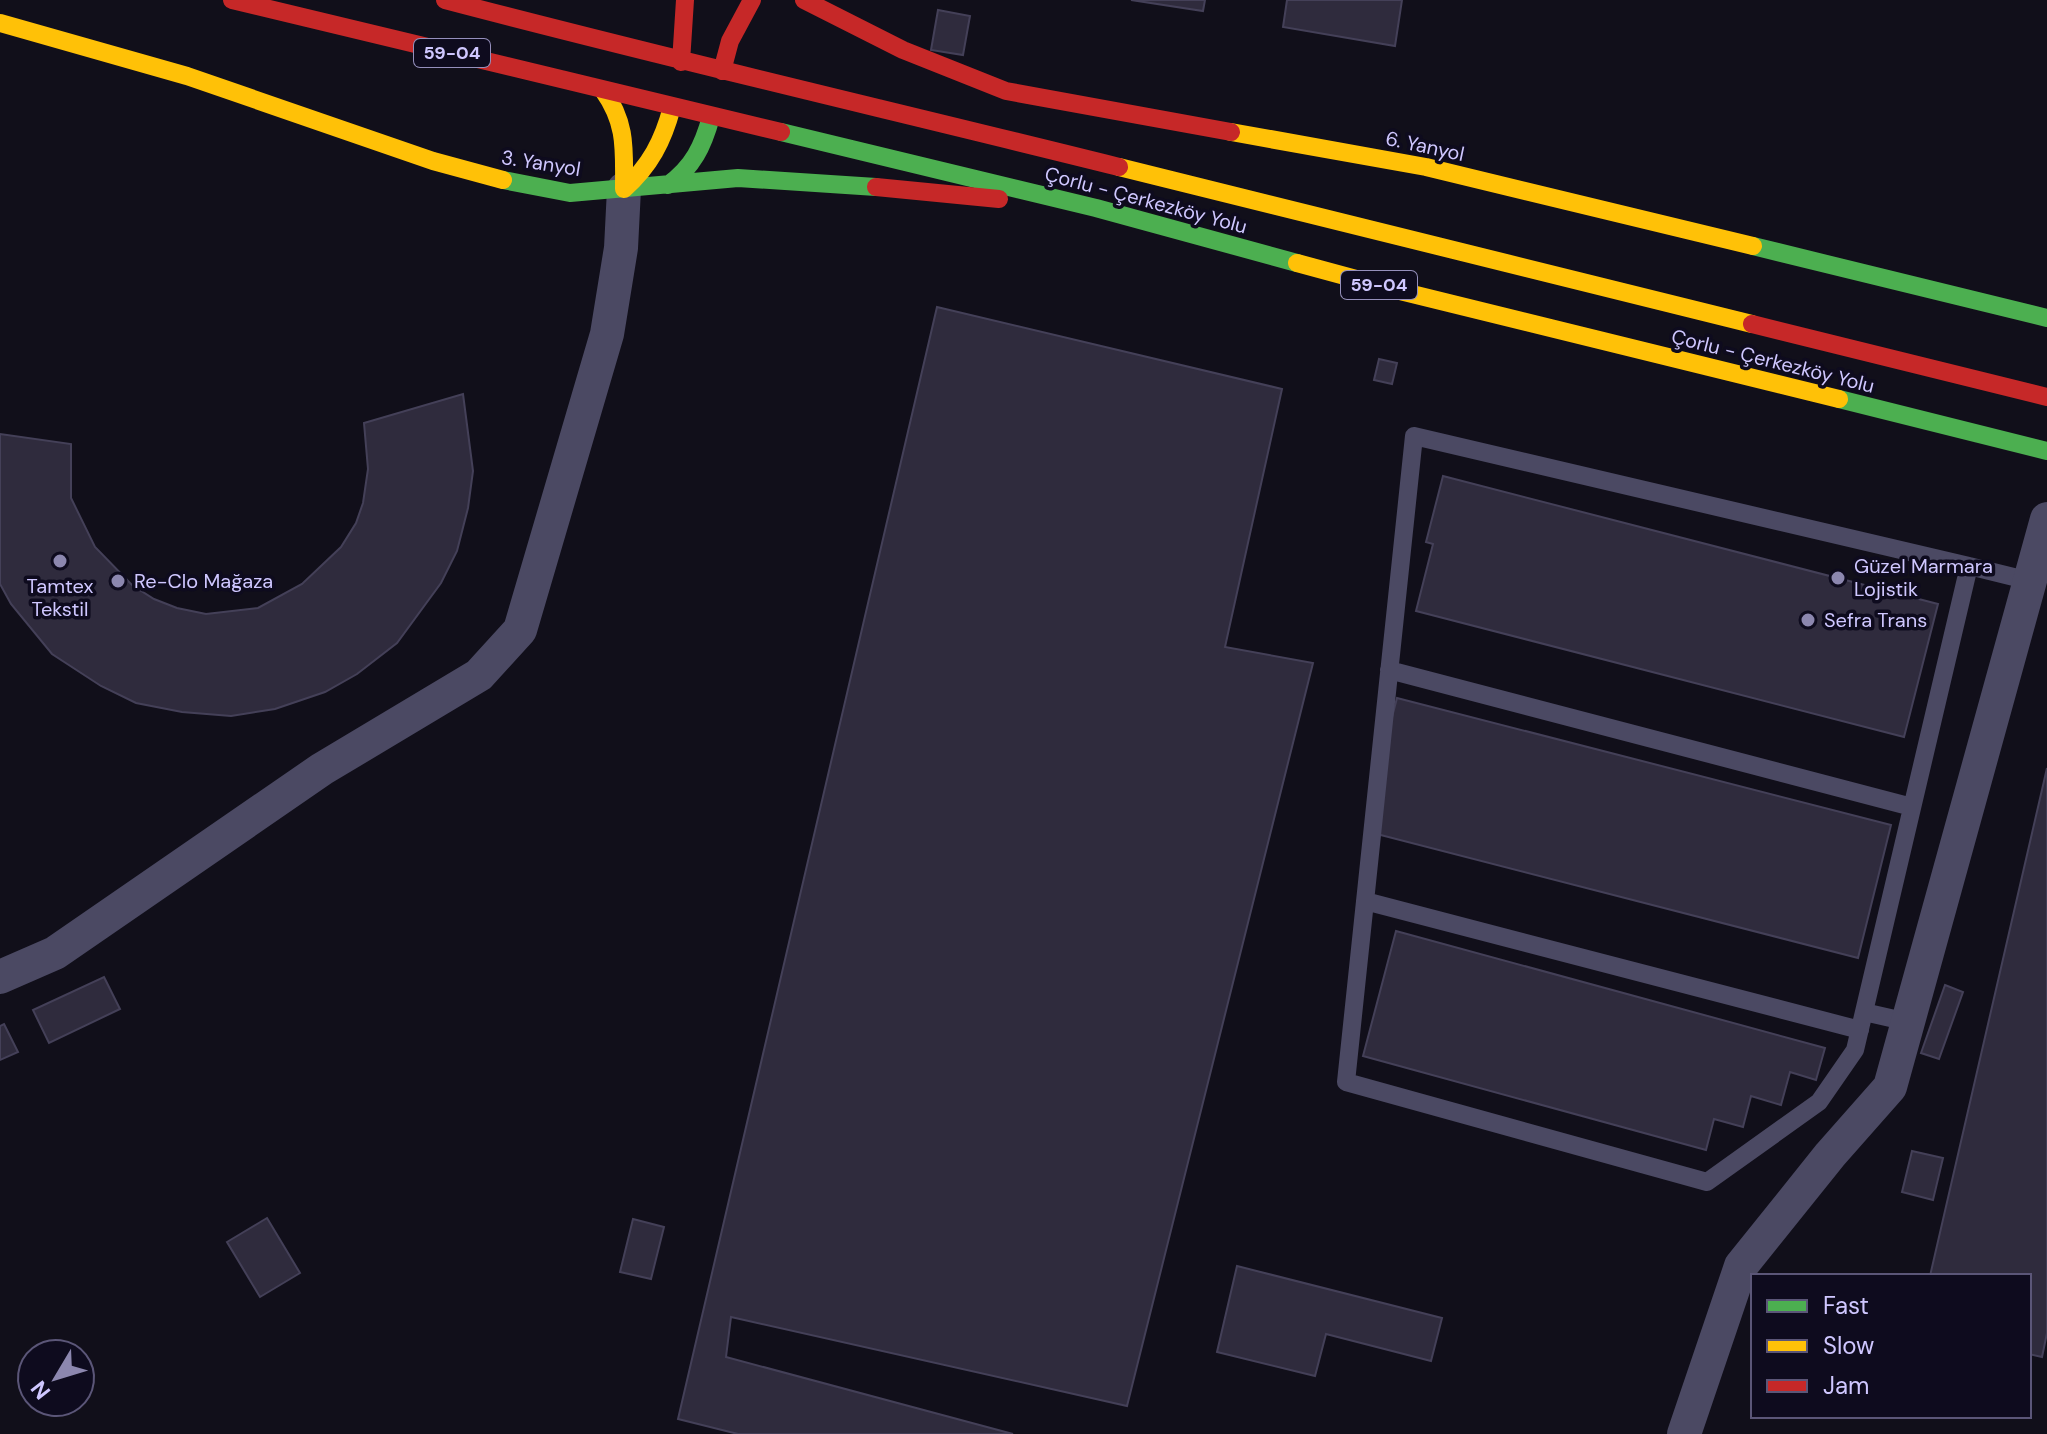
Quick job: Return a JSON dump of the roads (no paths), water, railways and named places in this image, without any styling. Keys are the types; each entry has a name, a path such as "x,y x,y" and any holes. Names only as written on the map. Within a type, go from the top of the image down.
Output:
{"main road":[{"name":"Çorlu - Çerkezköy Yolu","path":"232,0 603,90 677,84 1096,208 1404,292 2047,451"},
{"name":"Çorlu - Çerkezköy Yolu","path":"445,0 677,84 717,94 2047,397"},
{"path":"624,189 645,171 658,152 677,84 685,0"},
{"path":"668,185 695,163 704,144 730,41 752,0"},
{"name":"6. Yanyol","path":"804,0 850,26 943,70 1006,91 1426,167 2047,318"},
{"name":"3. Yanyol","path":"0,23 187,76 433,161 526,186 570,193 738,178 1096,208"},
{"path":"603,90 617,108 623,123 624,189"}],"street":[{"path":"0,977 55,953 322,769 479,675 520,630 607,334 621,248 624,189"},
{"path":"1684,1434 1741,1266 1830,1155 1890,1087 2047,519"}],"lane":[{"path":"1969,566 1855,1050 1819,1102 1707,1182 1346,1082 1414,436 1969,566 2030,581"},
{"path":"1389,670 1912,807"},
{"path":"1365,901 1862,1021 1908,1022"}],"place":[{"name":"Tamtex Tekstil","path":"60,561"},
{"name":"Güzel Marmara Lojistik","path":"1838,578"},
{"name":"Re-Clo Mağaza","path":"118,581"},
{"name":"Sefra Trans","path":"1808,620"}]}
